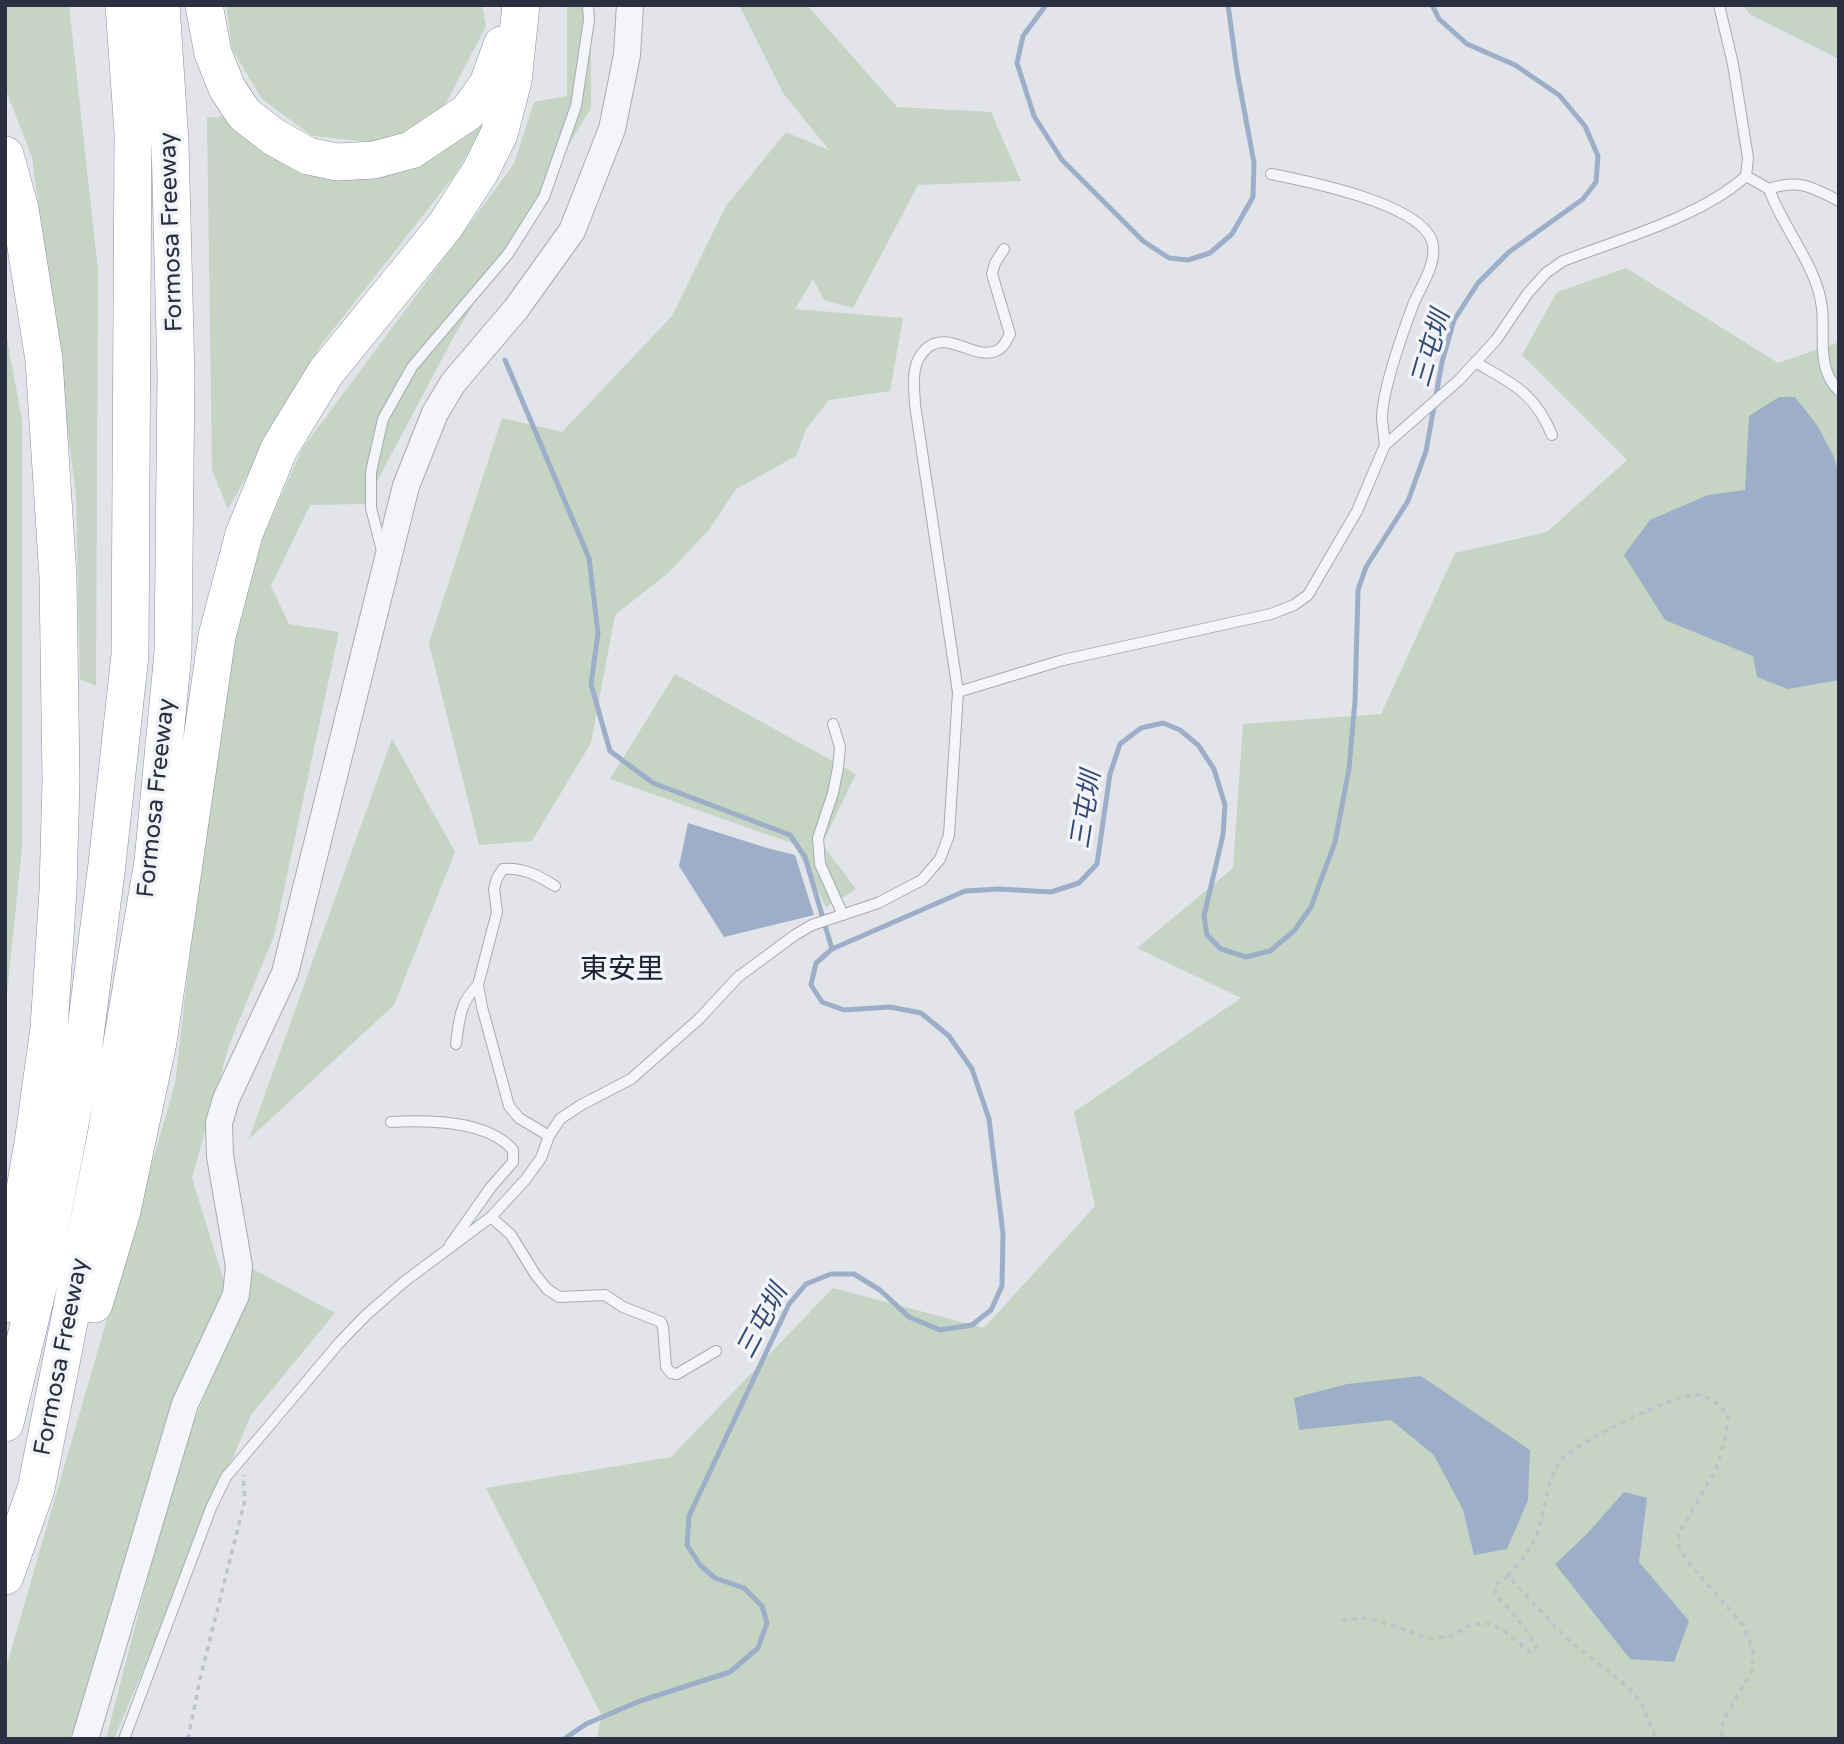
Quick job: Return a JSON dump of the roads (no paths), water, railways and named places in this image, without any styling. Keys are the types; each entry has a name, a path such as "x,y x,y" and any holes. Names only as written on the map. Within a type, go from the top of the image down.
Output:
{"highway":[{"name":"Formosa Freeway","path":"5,1423 40,1279 81,1066 130,655 133,133 124,5"},
{"name":"Formosa Freeway","path":"5,1576 36,1489 104,1143 153,861 173,652 175,361 170,142 161,5"},
{"path":"204,5 213,53 227,88 244,114 274,137 308,156 337,162 374,160 411,150 468,112 488,84 500,56 504,35 503,5"},
{"path":"36,1489 122,1211 158,1042 217,636 243,534 279,449 326,372 445,226 480,172 499,134 513,81 521,5"},
{"path":"5,155 20,209 44,360 58,576 61,780 58,890 49,1028 33,1143 5,1304"}],"street":[{"path":"85,1739 185,1404 236,1294 239,1266 220,1156 219,1123 226,1099 285,973 385,561 406,486 435,413 453,383 516,309 572,231 612,129 627,55 630,5"}],"lane":[{"path":"385,561 371,508 371,472 383,419 412,368 508,254 544,197 576,106 589,20 588,5"},
{"path":"958,692 1063,660 1271,614 1294,606 1308,594 1357,511 1385,445 1418,418 1496,340 1528,293 1546,273 1563,261 1703,205 1729,191 1746,176 1748,158 1734,64 1719,5"},
{"path":"1271,174 1329,185 1381,203 1423,227 1433,242 1433,260 1413,306 1391,371 1382,416 1385,445"},
{"path":"1746,176 1769,189 1775,206 1813,278 1822,307 1825,370 1839,391"},
{"path":"1769,189 1788,182 1839,201"},
{"path":"124,1739 211,1508 226,1477 339,1343 405,1281 491,1217 526,1179 541,1158 549,1136 560,1119 631,1079 699,1019 738,977 812,925 878,903 922,880 940,859 949,835 958,692 917,419 913,372 920,354 933,343 950,342 975,350 995,352 1004,345 1010,334 992,274 995,262 1004,249"},
{"path":"1475,362 1527,394 1542,412 1552,435"},
{"path":"833,724 840,747 838,768 818,838 820,864 843,915"},
{"path":"549,1136 519,1118 509,1106 478,985 497,912 494,889 503,869 515,868 539,876 555,886"},
{"path":"456,1044 461,1009 469,994 478,985"},
{"path":"391,1122 428,1120 469,1127 504,1140 513,1150 513,1162 491,1187 445,1253"},
{"path":"491,1217 511,1235 541,1281 559,1297 605,1295 623,1307 661,1322 666,1367 671,1373 677,1374 716,1351"}],"water":[{"path":"1779,397 1795,397 1817,425 1839,473 1839,680 1788,689 1757,677 1753,656 1665,620 1624,555 1650,520 1708,495 1745,490 1749,416"},
{"path":"688,823 795,855 814,915 724,937 679,866"},
{"path":"1421,1376 1530,1450 1528,1500 1507,1549 1474,1555 1463,1510 1434,1455 1391,1420 1299,1430 1294,1398 1347,1384"},
{"path":"1624,1492 1647,1498 1639,1562 1689,1621 1674,1662 1630,1659 1555,1564 1586,1535"}],"waterway":[{"name":"三屯圳","path":"1046,5 1023,36 1017,63 1034,116 1062,160 1143,241 1169,258 1188,260 1210,253 1232,234 1253,197 1254,163 1228,5"},
{"name":"三屯圳","path":"564,1739 586,1724 640,1701 730,1672 758,1648 767,1623 762,1606 744,1588 715,1578 700,1565 687,1545 689,1516 789,1304 806,1284 831,1274 854,1274 880,1290 909,1317 940,1330 972,1325 991,1310 1002,1286 1003,1234 989,1119 972,1069 949,1036 921,1013 890,1007 844,1010 822,1002 811,985 816,963 832,949 965,891 999,889 1051,892 1079,883 1097,864 1110,774 1120,744 1141,728 1163,723 1180,730 1198,745 1214,769 1225,805 1223,835 1204,916 1207,935 1221,949 1246,957 1270,951 1294,931 1311,907 1335,842 1349,769 1355,701 1358,590 1366,567 1408,501 1426,451 1442,362 1454,320 1478,283 1509,252 1583,199 1596,182 1598,156 1585,126 1559,95 1515,65 1467,44 1439,19 1432,5"},
{"path":"505,360 589,558 598,633 591,684 610,751 653,783 790,835 805,857 832,949"}],"district":[{"name":"東安里","path":"622,971"}]}
